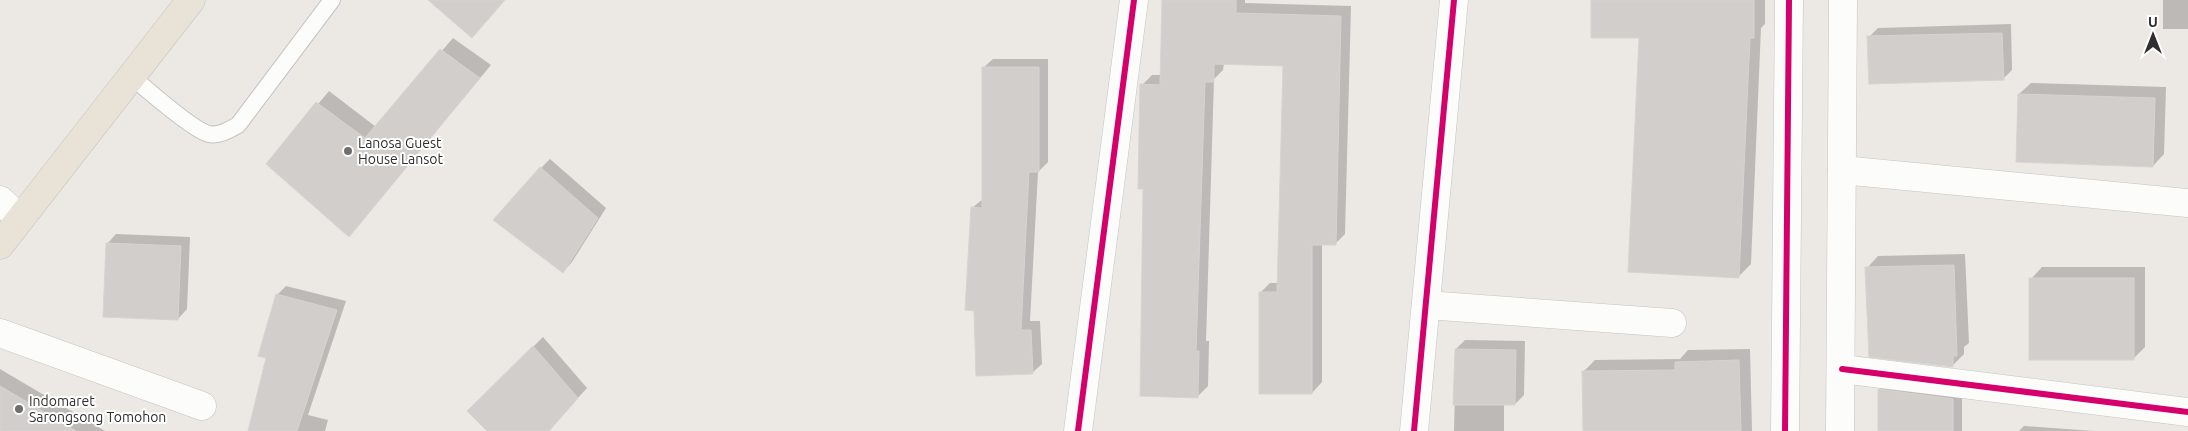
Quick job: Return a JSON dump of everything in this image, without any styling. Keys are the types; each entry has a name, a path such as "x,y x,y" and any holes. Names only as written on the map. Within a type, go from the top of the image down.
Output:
{"highway":[{"path":"0,245 191,0"}],"street":[{"path":"1078,431 1134,0"},
{"path":"1414,431 1454,0"},
{"path":"1785,431 1789,0"},
{"path":"1840,431 1842,369 1843,0"},
{"path":"1842,170 2188,203"},
{"path":"0,200 20,219"},
{"path":"1426,305 1672,323"},
{"path":"0,333 202,406"},
{"path":"1842,369 2188,412"}],"lane":[{"path":"131,76 201,131 218,134 228,131 238,125 332,0"}],"building":[{"path":"428,0 505,0 472,38"},
{"path":"1162,0 1236,0 1236,13 1341,16 1336,245 1312,245 1312,394 1259,394 1259,292 1277,292 1283,66 1214,64 1214,82 1205,82 1196,351 1199,351 1198,398 1140,396 1143,189 1138,189 1140,84 1160,85"},
{"path":"1591,0 1754,0 1754,38 1750,38 1739,278 1628,272 1639,38 1591,38"},
{"path":"2002,33 2004,80 1869,84 1867,36"},
{"name":"Lanosa Guest House Lansot","path":"440,49 480,78 349,237 266,164 316,102 365,138"},
{"path":"982,67 1039,67 1039,172 1029,172 1021,330 1031,330 1033,374 976,376 974,311 965,310 971,207 982,208"},
{"path":"2018,94 2155,98 2153,167 2016,162"},
{"path":"540,167 598,218 563,273 493,220"},
{"path":"106,243 181,246 178,320 103,317"},
{"path":"1954,265 1957,356 1953,356 1953,367 1869,357 1865,267"},
{"path":"2029,278 2134,278 2134,360 2029,360"},
{"path":"276,294 337,310 297,431 248,431 266,358 258,356"},
{"path":"533,346 578,398 549,431 487,431 467,411"},
{"path":"1455,349 1516,350 1515,405 1453,405"},
{"path":"1739,360 1741,431 1583,431 1582,371 1675,370 1675,362"},
{"name":"Indomaret Sarongsong Tomohon","path":"0,386 76,431 0,431"},
{"path":"1878,389 1953,399 1953,431 1878,431"}],"cycle path":[{"path":"1078,431 1134,0"},
{"path":"1414,431 1454,0"},
{"path":"1785,431 1789,0"},
{"path":"1842,369 2188,412"}],"place":[{"name":"Lanosa Guest House Lansot","path":"348,151"},
{"name":"Indomaret Sarongsong Tomohon","path":"19,409"}]}
